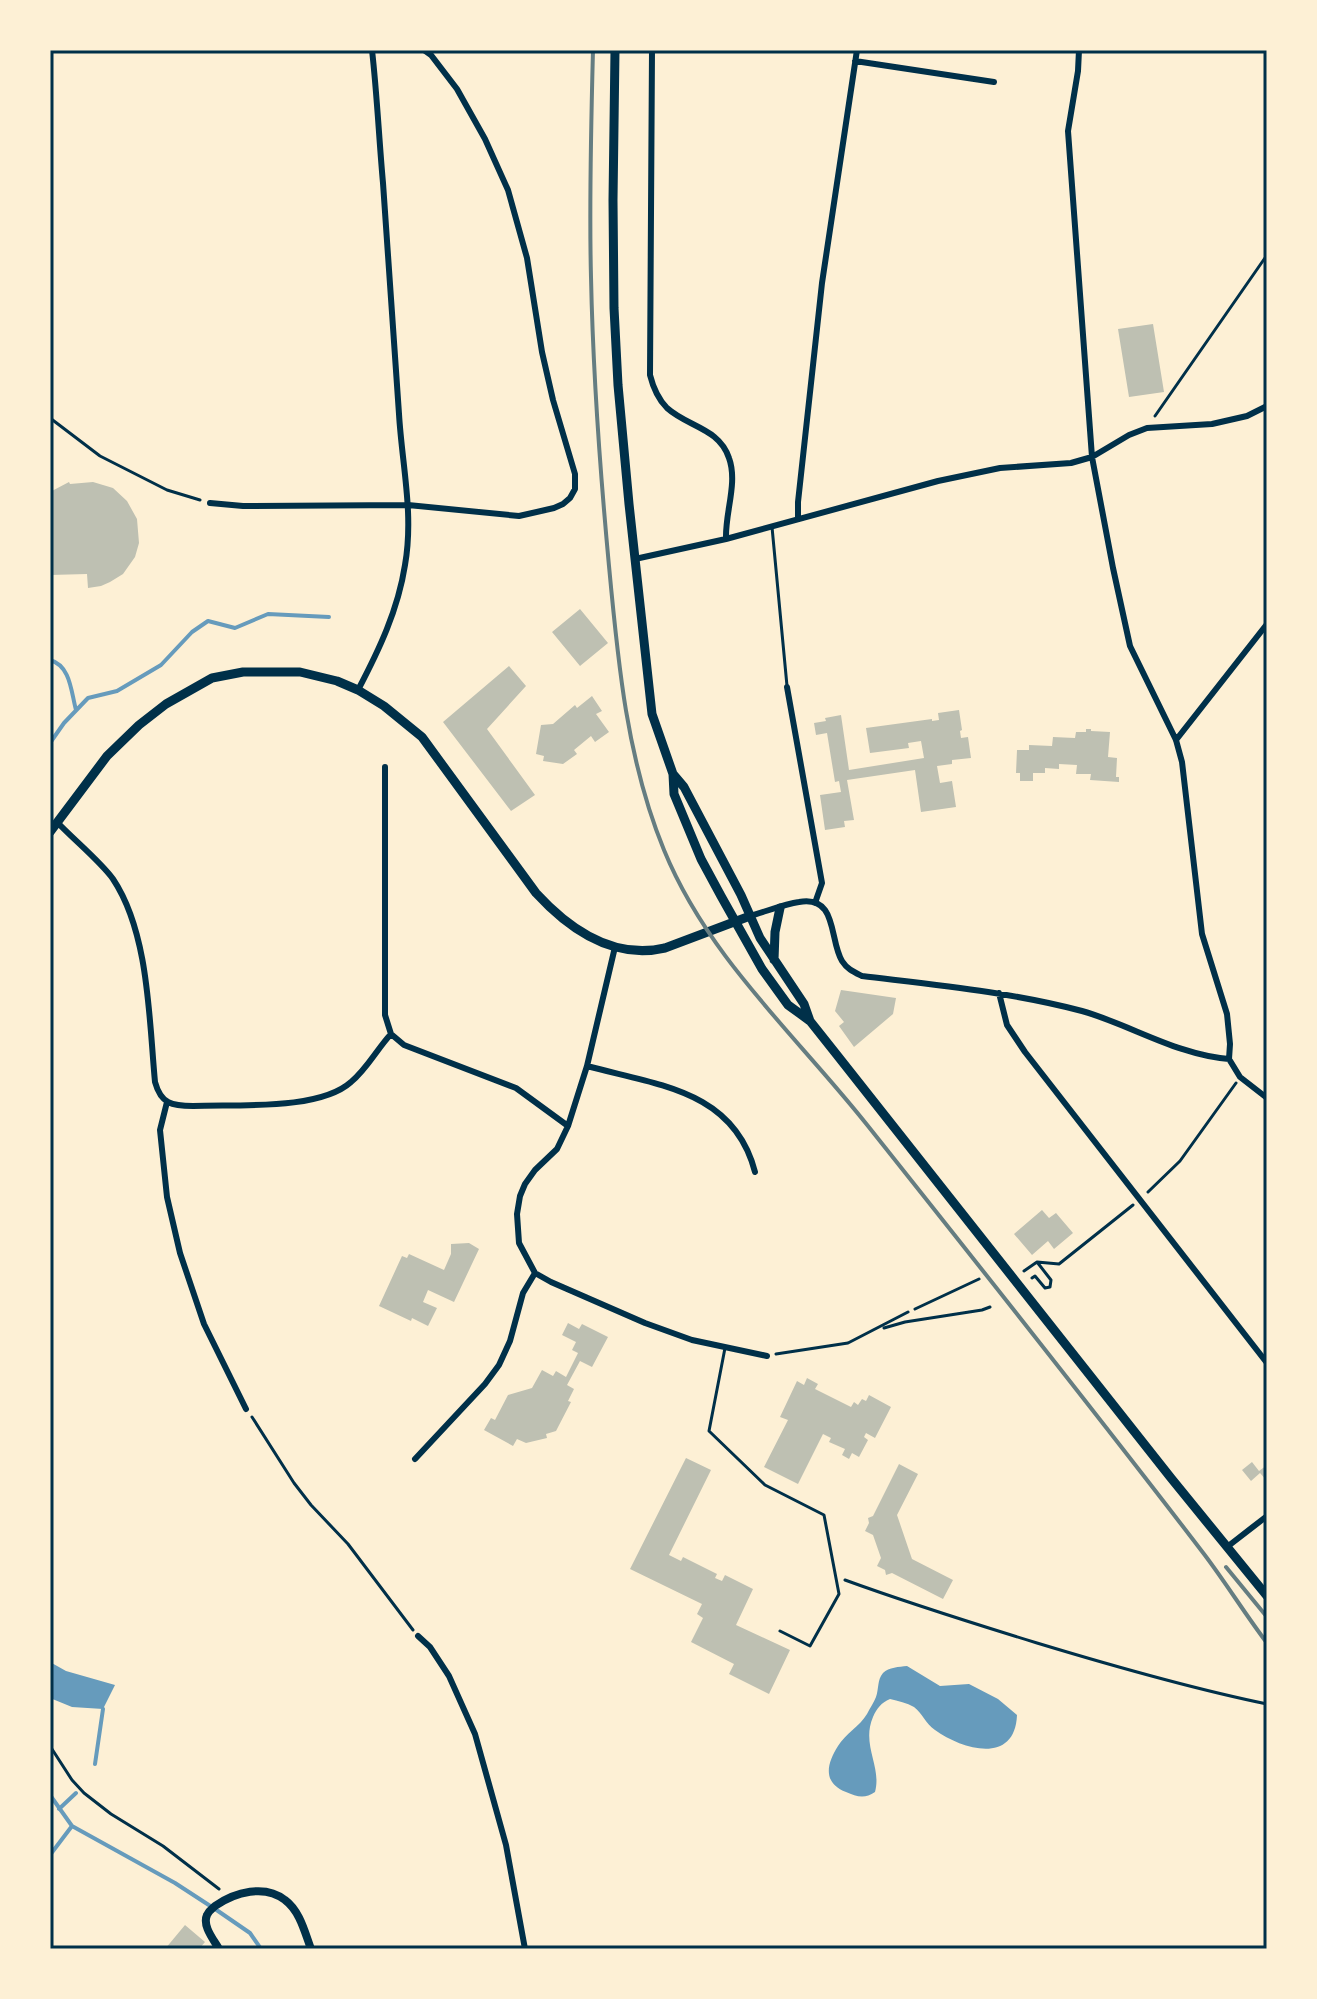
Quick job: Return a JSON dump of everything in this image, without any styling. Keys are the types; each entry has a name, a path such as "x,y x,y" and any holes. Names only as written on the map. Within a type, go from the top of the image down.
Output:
{"main road":[{"path":"615,50 614,308 619,399 635,559 652,714 673,774 674,794 701,859 762,969 788,1005 810,1021 1267,1596"},
{"path":"50,832 107,756 166,704 212,678 243,672 300,672 358,690 384,706 422,737 522,874 549,908 574,929 615,947 651,951 750,916"},
{"path":"673,774 684,787 760,938 804,1004 810,1021"},
{"path":"774,960 780,908"}],"street":[{"path":"358,690 396,608 409,533 372,51 382,50"},
{"path":"210,503 243,506 433,506 519,516 563,504 575,489 575,474 542,352 527,258 508,190 485,139 457,89 424,50"},
{"path":"652,50 650,375 653,388 665,406 719,439 728,455 732,478 726,539"},
{"path":"798,519 822,283 857,50"},
{"path":"1079,50 1068,131 1092,457 1130,646 1176,740 1182,762 1202,934 1227,1014 1229,1059 1240,1077 1267,1098"},
{"path":"855,61 994,82"},
{"path":"635,559 726,539 938,481 1000,468 1071,463 1092,457 1147,428 1212,424 1247,416 1267,406"},
{"path":"1176,740 1267,624"},
{"path":"787,687 822,883 815,903"},
{"path":"385,767 385,1015 391,1034 404,1045 516,1088 568,1126"},
{"path":"57,822 112,878 126,902 136,930 143,967 155,1082 158,1093 167,1102 178,1106 296,1102 320,1098 351,1083 391,1034"},
{"path":"750,916 798,902 815,903 826,910 832,923 836,948 843,964 862,976 1044,1001 1087,1013 1207,1057 1229,1059"},
{"path":"615,947 587,1066 568,1126 557,1149 535,1170 520,1196 517,1214 519,1243 535,1273 551,1282 692,1340 767,1356"},
{"path":"999,993 1007,1025 1025,1052 1267,1363"},
{"path":"587,1066 681,1092 705,1102 727,1119 743,1141 750,1151 755,1172"},
{"path":"167,1102 160,1130 167,1197 180,1253 204,1324 246,1409"},
{"path":"415,1459 499,1365 510,1341 523,1293 535,1273"},
{"path":"1227,1547 1267,1516"},
{"path":"418,1636 430,1647 449,1676 475,1734 506,1845 525,1949"},
{"path":"219,1949 206,1924 210,1910 223,1897 258,1891 274,1894 292,1906 311,1949"}],"lane":[{"path":"772,527 787,687"},
{"path":"915,1309 979,1279"},
{"path":"725,1348 709,1431 765,1485 824,1515 839,1594 810,1646 780,1631"}],"path":[{"path":"1147,428 1267,255"},
{"path":"50,418 100,456 167,490 210,503"},
{"path":"1032,1278 1035,1276 1045,1288 1052,1284 1037,1262"},
{"path":"876,1330 990,1307"},
{"path":"767,1356 848,1343 915,1309"},
{"path":"246,1409 294,1483 348,1544 418,1636"},
{"path":"835,1576 910,1604 1061,1650 1184,1686 1267,1704"},
{"path":"50,1746 84,1793 163,1846 223,1897"}],"water":[{"path":"50,1662 66,1671 115,1685 103,1709 72,1707 50,1698"},
{"path":"907,1666 940,1686 969,1684 998,1699 1017,1715 1014,1731 998,1747 973,1747 935,1730 914,1707 890,1699 878,1708 870,1727 870,1746 876,1773 875,1792 868,1796 850,1794 833,1784 830,1778 829,1767 834,1753 867,1714 883,1673 891,1668"}],"building":[{"path":"1153,324 1164,392 1129,397 1118,329"},
{"path":"69,482 93,482 113,488 127,501 137,519 139,543 135,557 123,574 101,586 88,588 87,574 50,575 50,492"},
{"path":"580,609 608,643 580,666 552,632"},
{"path":"509,666 526,686 487,729 535,795 511,811 443,722"},
{"path":"592,696 602,711 596,714 609,732 595,742 591,736 574,750 577,754 563,764 543,761 544,756 536,754 541,725 553,724 575,705 577,708"},
{"path":"959,710 961,738 968,737 971,758 952,760 952,764 937,766 940,783 952,781 956,807 921,812 915,770 847,780 854,820 844,821 845,827 825,830 820,795 841,792 839,781 835,782 827,733 816,735 814,723 841,715 849,770 924,758 921,741 908,743 909,748 870,753 866,728 939,720 938,713"},
{"path":"1086,729 1110,732 1108,757 1117,758 1116,777 1119,777 1119,782 1090,780 1091,774 1076,774 1077,765 1059,764 1059,769 1045,768 1045,773 1033,773 1033,781 1020,781 1020,773 1016,773 1017,750 1029,750 1029,745 1052,746 1053,737 1075,738 1076,732 1086,732"},
{"path":"841,990 896,998 893,1014 854,1047 839,1026 844,1022 835,1011"},
{"path":"1042,1210 1049,1218 1056,1213 1073,1233 1054,1249 1048,1241 1032,1255 1014,1234"},
{"path":"469,1243 479,1249 454,1302 428,1290 423,1302 437,1308 428,1326 379,1306 402,1256 407,1258 409,1254 444,1270 451,1254 451,1244"},
{"path":"568,1323 579,1329 582,1324 608,1337 592,1367 580,1361 567,1385 574,1389 568,1401 571,1402 556,1431 546,1434 547,1438 526,1443 517,1439 513,1446 484,1430 491,1418 495,1420 508,1395 532,1388 542,1370 553,1376 556,1371 566,1377 578,1353 572,1350 576,1342 562,1335"},
{"path":"807,1378 818,1384 815,1389 851,1407 854,1402 858,1405 862,1399 866,1401 869,1395 891,1407 875,1438 866,1433 864,1437 868,1440 859,1457 852,1453 849,1459 842,1455 845,1449 829,1442 831,1438 823,1434 798,1484 764,1467 788,1420 780,1417 797,1381 804,1385"},
{"path":"686,1458 711,1470 669,1555 681,1561 683,1557 717,1574 715,1578 722,1581 725,1575 753,1589 736,1625 790,1650 769,1694 729,1674 734,1664 691,1642 703,1618 697,1614 702,1604 630,1569"},
{"path":"1252,1462 1259,1471 1267,1465 1267,1481 1260,1473 1251,1481 1242,1470"},
{"path":"899,1464 918,1474 897,1515 912,1559 953,1580 943,1599 892,1573 886,1575 885,1570 877,1566 881,1558 873,1535 865,1531 868,1518 873,1516"},
{"path":"185,1925 205,1942 199,1949 165,1949"}],"waterway":[{"path":"50,743 88,698 117,691 161,665 192,632 208,621 235,628 268,614 329,617"},
{"path":"50,660 66,674 76,710"},
{"path":"95,1764 103,1709"},
{"path":"59,1809 76,1793"},
{"path":"50,1795 72,1826 175,1883 250,1933 261,1949"},
{"path":"50,1855 72,1826"}],"railway":[{"path":"593,50 591,277 595,386 606,530 626,711 641,781 664,850 682,889 729,961 868,1126 1037,1339 1204,1554 1267,1643"},
{"path":"1226,1567 1267,1617"}]}
